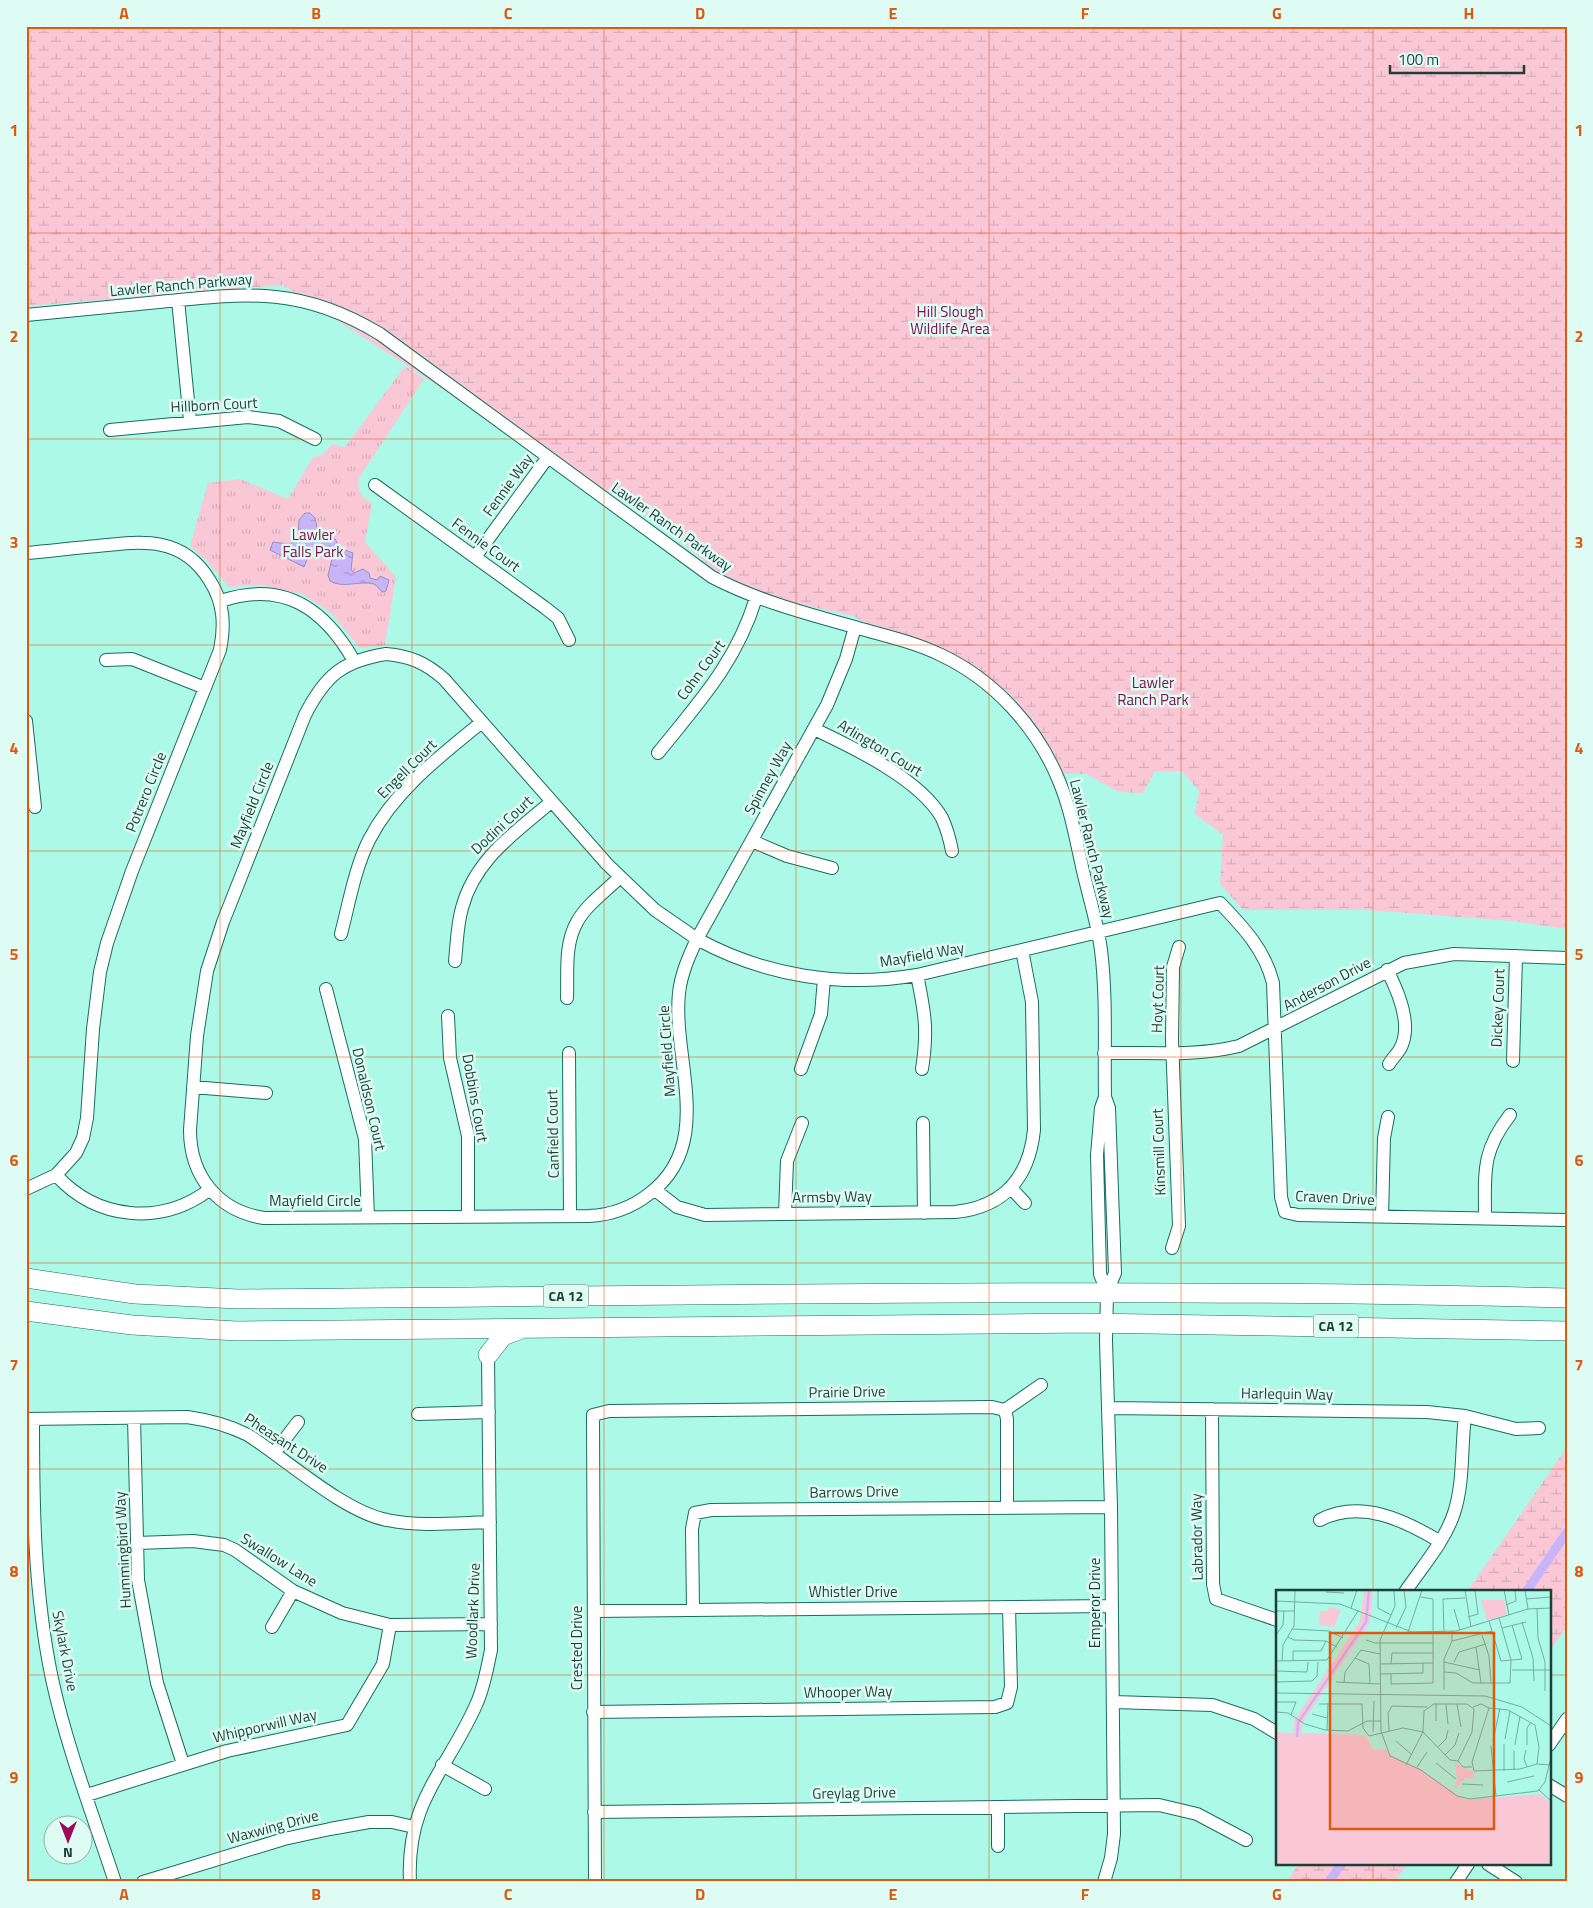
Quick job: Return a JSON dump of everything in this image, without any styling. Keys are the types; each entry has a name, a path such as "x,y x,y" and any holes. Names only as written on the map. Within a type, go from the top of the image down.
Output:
{"highway":[{"name":"CA 12","path":"26,1278 135,1294 238,1299 1107,1292 1332,1293 1567,1298"},
{"name":"CA 12","path":"26,1311 90,1321 182,1329 237,1331 1106,1323 1567,1330"},
{"path":"453,1329 478,1340 488,1355 503,1336 525,1328"}],"street":[{"name":"Lawler Ranch Parkway","path":"26,315 223,295 264,294 289,298 341,314 380,334 712,577 756,598 912,643 941,655 989,686 1014,709 1047,755 1066,801 1097,933 1103,977 1105,1097 1101,1108 1097,1155 1100,1274 1107,1292 1106,1323"},
{"path":"178,300 190,421"},
{"name":"Hillborn Court","path":"110,430 190,421 261,418 279,421 315,439"},
{"name":"Fennie Way","path":"475,557 548,457"},
{"name":"Fennie Court","path":"375,485 558,618 570,640"},
{"name":"Potrero Circle","path":"26,554 144,541 162,544 180,551 196,562 207,576 220,601 223,634 220,650 116,916 100,972 93,1029 87,1118 83,1138 76,1153 56,1175 26,1189"},
{"path":"220,601 247,595 268,595 303,605 319,614 334,630 354,661"},
{"name":"Cohn Court","path":"658,753 728,665 738,646 756,598"},
{"name":"Spinney Way","path":"697,939 814,729 838,680 856,627"},
{"name":"Mayfield Circle","path":"386,654 417,660 431,668 444,679 482,722 620,877 655,910 697,939 689,956 679,993 687,1104 685,1136 675,1164 655,1190 617,1212 604,1215 276,1219 252,1216 235,1210 209,1190 194,1163 190,1146 193,1087 202,992 220,930 305,714 327,679 354,661 386,654"},
{"path":"106,660 132,659 204,688"},
{"path":"26,721 35,807"},
{"name":"Engell Court","path":"341,934 362,859 381,819 410,785 482,722"},
{"name":"Arlington Court","path":"814,729 866,757 917,788 942,819 952,851"},
{"name":"Dodini Court","path":"455,961 462,908 474,877 485,860 496,848 552,802"},
{"path":"752,841 786,856 832,868"},
{"path":"567,998 567,958 570,940 577,921 620,877"},
{"name":"Mayfield Way","path":"697,939 718,950 761,967 824,979 869,980 917,975 1220,903 1251,937 1268,965 1273,983 1275,1029"},
{"name":"Hoyt Court","path":"1172,1053 1172,967 1179,947"},
{"name":"Armsby Way","path":"655,1190 677,1207 705,1215 924,1213 971,1210 999,1198 1011,1188 1028,1161 1034,1130 1032,1002 1022,950"},
{"name":"Anderson Drive","path":"1104,1053 1214,1052 1238,1046 1275,1029 1387,970 1427,957 1454,954 1567,958"},
{"name":"Dickey Court","path":"1513,1061 1516,956"},
{"path":"1387,970 1400,1000 1405,1035 1401,1048 1389,1064"},
{"path":"917,975 927,1036 922,1069"},
{"path":"801,1069 821,1014 824,979"},
{"name":"Donaldson Court","path":"326,989 365,1139 368,1217"},
{"name":"Dobbins Court","path":"448,1016 450,1058 468,1136 468,1216"},
{"name":"Craven Drive","path":"1275,1029 1281,1197 1285,1212 1298,1215 1567,1220"},
{"name":"Canfield Court","path":"569,1053 570,1216"},
{"name":"Kinsmill Court","path":"1172,1053 1179,1226 1172,1248"},
{"path":"193,1087 266,1093"},
{"path":"1485,1218 1485,1165 1489,1148 1496,1132 1510,1115"},
{"path":"1382,1216 1384,1138 1388,1117"},
{"path":"923,1123 924,1213"},
{"path":"785,1214 786,1161 802,1124"},
{"path":"56,1175 78,1195 95,1204 129,1214 162,1212 182,1206 209,1190"},
{"path":"1011,1188 1025,1203"},
{"name":"Emperor Drive","path":"1104,1882 1111,1858 1114,1804 1111,1507 1106,1323"},
{"name":"Woodlark Drive","path":"410,1882 410,1857 414,1827 431,1784 476,1705 489,1657 492,1624 488,1355"},
{"path":"1007,1507 1007,1419 1005,1410 1042,1385"},
{"name":"Prairie Drive","path":"593,1415 619,1411 992,1407 1005,1410"},
{"name":"Harlequin Way","path":"1108,1408 1427,1412 1465,1416 1516,1429 1539,1428"},
{"name":"Labrador Way","path":"1212,1409 1213,1584 1216,1599 1276,1620"},
{"path":"418,1414 489,1412"},
{"name":"Crested Drive","path":"593,1415 595,1882"},
{"path":"1406,1590 1451,1520 1458,1496 1465,1416"},
{"name":"Pheasant Drive","path":"30,1419 186,1417 210,1420 230,1426 275,1452 352,1508 372,1516 403,1522 490,1522"},
{"name":"Hummingbird Way","path":"134,1418 138,1580 149,1649 157,1683 183,1764"},
{"name":"Skylark Drive","path":"30,1419 30,1519 37,1585 52,1680 70,1745 115,1882"},
{"path":"275,1452 298,1422"},
{"name":"Barrows Drive","path":"693,1610 692,1529 695,1512 711,1510 1111,1507"},
{"path":"1320,1520 1345,1512 1371,1513 1400,1520 1439,1541"},
{"name":"Swallow Lane","path":"137,1544 193,1541 224,1545 235,1550 293,1591 342,1613 390,1625 492,1624"},
{"path":"272,1627 293,1591"},
{"name":"Whistler Drive","path":"594,1611 1112,1606"},
{"name":"Whooper Way","path":"593,1712 995,1707 1007,1703 1011,1687 1009,1607"},
{"name":"Whipporwill Way","path":"87,1796 183,1764 276,1738 346,1725 383,1664 390,1625"},
{"path":"1112,1702 1212,1705 1254,1719 1276,1732"},
{"path":"1550,1744 1567,1719"},
{"path":"442,1765 485,1789"},
{"path":"1550,1785 1567,1796"},
{"name":"Greylag Drive","path":"594,1812 998,1808 1114,1804 1159,1805 1197,1814 1246,1840"},
{"path":"998,1808 998,1846"},
{"name":"Waxwing Drive","path":"143,1882 284,1839 330,1829 369,1822 392,1822 414,1827"},
{"path":"1456,1882 1467,1866"},
{"path":"1491,1866 1516,1882"}],"green space":[{"name":"Hill Slough Wildlife Area","path":"26,26 1567,26 1567,929 1512,921 1366,910 1243,910 1220,884 1223,835 1195,814 1199,791 1182,771 1155,771 1143,793 1119,792 1086,774 1051,774 1036,730 965,676 853,616 741,591 649,516 495,423 283,285 26,306"},
{"name":"Lawler Falls Park","path":"405,366 424,379 359,478 358,486 360,493 372,503 365,542 396,577 385,645 360,648 330,612 302,594 262,585 229,587 206,560 190,546 208,483 240,479 288,499 313,457 322,455 332,444 345,447"},
{"path":"1567,1447 1567,1626 1550,1651 1550,1590 1468,1590"},
{"path":"1297,1866 1406,1866 1395,1882 1287,1882"}],"water":[{"path":"305,513 310,513 315,518 319,536 335,539 340,548 353,553 351,569 354,573 363,569 369,573 370,578 377,580 380,576 389,580 386,591 383,592 374,584 369,583 340,584 330,581 328,575 332,559 326,548 317,546 310,552 304,567 270,550 273,542 289,544 298,541 299,520"}],"waterway":[{"path":"1527,1590 1567,1532"},
{"path":"1329,1882 1340,1866"}],"park label":[{"name":"Lawler Ranch Park","path":"1153,692"}]}
